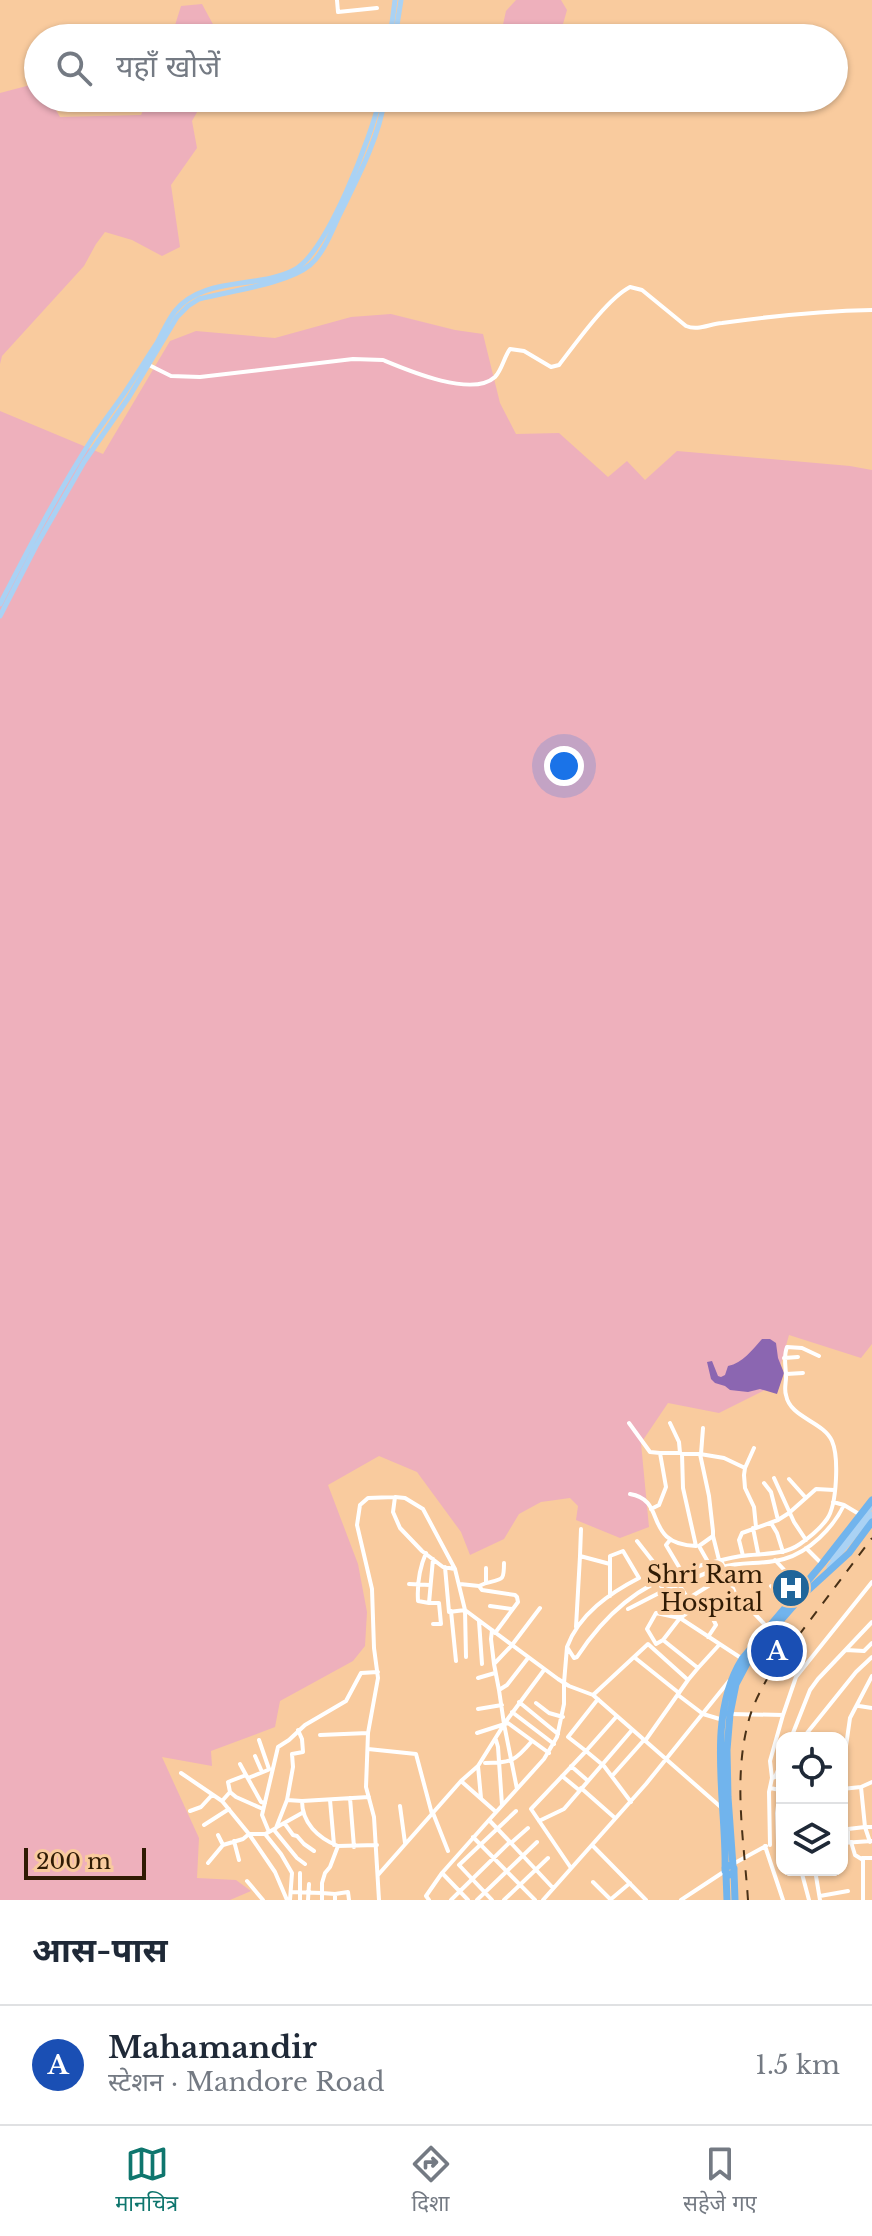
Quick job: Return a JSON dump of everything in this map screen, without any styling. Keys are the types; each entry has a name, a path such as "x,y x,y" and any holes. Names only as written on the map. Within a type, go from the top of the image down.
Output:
{"highway":[{"path":"727,1900 728,1731 725,1716 736,1684 747,1661 827,1565 872,1500"},
{"path":"735,1900 723,1809 725,1716 733,1676 742,1659 802,1588 827,1565 849,1553 872,1522"}],"main road":[{"path":"394,24 398,0"},
{"path":"0,616 67,491 177,317 199,299 291,276 309,262 365,149 379,112"},
{"path":"0,604 62,488 176,310 191,297 206,291 293,271 309,262"},
{"path":"827,1565 872,1506"},
{"path":"827,1565 872,1514"}],"street":[{"path":"337,0 338,12 377,8"},
{"path":"364,0 364,9"},
{"path":"149,365 171,376 200,377 372,359 453,383 479,384 497,375 510,349 524,351 551,367 559,365 621,292 630,287 642,290 686,326 695,329 767,317 872,310"},
{"path":"567,1647 574,1658 577,1657 592,1633 609,1615 661,1579 708,1562 795,1548 827,1519 833,1502 836,1455 826,1433 805,1419 787,1400 784,1358 789,1346 819,1356"},
{"path":"784,1358 798,1357"},
{"path":"786,1374 803,1373"},
{"path":"629,1423 650,1452 701,1454 724,1458 745,1468"},
{"path":"670,1423 679,1442 683,1488 697,1546 708,1562"},
{"path":"703,1428 701,1454 713,1536 720,1560 735,1593 768,1628"},
{"path":"754,1448 745,1468 745,1488 754,1507 758,1554"},
{"path":"651,1509 659,1505 666,1487 660,1453"},
{"path":"774,1478 789,1513 806,1540"},
{"path":"789,1479 806,1498"},
{"path":"764,1483 771,1492 778,1520"},
{"path":"743,1556 739,1536 778,1520 816,1489 834,1490"},
{"path":"630,1494 648,1502 659,1529 670,1540 680,1545 697,1546 713,1536"},
{"path":"395,1497 393,1512 396,1522 433,1559 455,1569"},
{"path":"379,1900 374,1817 366,1787 368,1733 378,1672 372,1589 357,1525 360,1505 368,1498 405,1498 423,1509 460,1584 465,1610 466,1657"},
{"path":"833,1502 861,1515"},
{"path":"628,1609 663,1591 724,1567 785,1559 806,1548 831,1527 844,1505"},
{"path":"771,1523 783,1552"},
{"path":"575,1630 580,1590 581,1529"},
{"path":"670,1540 666,1545 682,1572"},
{"path":"637,1541 655,1564 663,1591 680,1618"},
{"path":"806,1548 827,1565"},
{"path":"610,1596 610,1555 623,1551 645,1589"},
{"path":"426,1553 419,1569 418,1601 439,1603 441,1624 433,1624"},
{"path":"580,1556 610,1564"},
{"path":"429,1603 433,1559"},
{"path":"775,1560 802,1588"},
{"path":"460,1584 479,1586 501,1580 504,1563"},
{"path":"445,1567 456,1661"},
{"path":"486,1568 486,1583"},
{"path":"689,1598 726,1575"},
{"path":"426,1899 442,1873 554,1744 563,1717 567,1647 575,1630 583,1618 610,1596 639,1578"},
{"path":"783,1900 767,1846 772,1778 770,1761 796,1677 872,1582"},
{"path":"409,1584 430,1585"},
{"path":"479,1586 482,1590 515,1595 518,1602 491,1639 517,1789"},
{"path":"680,1586 694,1608"},
{"path":"771,1586 788,1604"},
{"path":"735,1593 709,1611 694,1608 680,1618 663,1640 656,1644 647,1629 656,1613 680,1618 742,1659"},
{"path":"490,1606 512,1609"},
{"path":"494,1664 540,1608"},
{"path":"440,1613 465,1610 564,1683 593,1695 723,1809"},
{"path":"708,1637 716,1625 709,1611"},
{"path":"479,1621 482,1664"},
{"path":"793,1732 810,1690 872,1622"},
{"path":"663,1640 698,1668"},
{"path":"844,1650 864,1651 872,1643"},
{"path":"593,1695 648,1644 688,1680"},
{"path":"612,1776 644,1741 688,1680 719,1645"},
{"path":"499,1690 507,1685 528,1657"},
{"path":"634,1657 703,1714 783,1715"},
{"path":"808,1732 856,1672 872,1657"},
{"path":"378,1875 478,1766 512,1712 545,1669"},
{"path":"289,1900 292,1873 262,1815 278,1747 298,1730 346,1701 361,1673 378,1672"},
{"path":"478,1678 495,1673"},
{"path":"543,1900 631,1802 733,1676"},
{"path":"847,1732 851,1713 872,1676"},
{"path":"598,1699 568,1736 601,1763 631,1802"},
{"path":"519,1702 558,1734"},
{"path":"536,1703 549,1713 563,1717"},
{"path":"478,1709 502,1705"},
{"path":"857,1705 872,1708"},
{"path":"512,1712 554,1744"},
{"path":"571,1868 531,1809 617,1716"},
{"path":"477,1733 508,1723 549,1753"},
{"path":"271,1831 287,1800 292,1754 302,1753 303,1750 298,1730"},
{"path":"539,1821 564,1809 632,1730"},
{"path":"320,1735 368,1733"},
{"path":"495,1738 502,1805"},
{"path":"259,1740 272,1769"},
{"path":"485,1763 511,1762 532,1741"},
{"path":"368,1749 416,1754 448,1851"},
{"path":"255,1756 262,1772"},
{"path":"240,1764 264,1806"},
{"path":"478,1766 481,1798"},
{"path":"571,1766 587,1781"},
{"path":"264,1806 236,1797 230,1792 228,1782 272,1769"},
{"path":"181,1773 229,1809 275,1872 289,1900"},
{"path":"772,1778 776,1775"},
{"path":"562,1776 616,1819"},
{"path":"461,1781 496,1812"},
{"path":"848,1788 872,1782"},
{"path":"848,1842 871,1842 865,1827 861,1787"},
{"path":"770,1788 776,1789"},
{"path":"222,1801 230,1792"},
{"path":"190,1811 201,1807 212,1795"},
{"path":"287,1800 369,1797"},
{"path":"350,1798 354,1847"},
{"path":"322,1900 322,1883 336,1846 330,1799"},
{"path":"302,1801 302,1813 310,1827 327,1842 336,1846 377,1845"},
{"path":"400,1806 405,1845"},
{"path":"204,1825 229,1809"},
{"path":"459,1865 516,1811"},
{"path":"208,1863 223,1845 249,1834 271,1831 302,1813"},
{"path":"489,1820 553,1889"},
{"path":"285,1824 293,1835 314,1851"},
{"path":"848,1829 872,1827"},
{"path":"451,1900 528,1828"},
{"path":"271,1831 305,1864"},
{"path":"218,1835 223,1845"},
{"path":"473,1837 535,1900"},
{"path":"234,1841 239,1860"},
{"path":"477,1900 537,1842"},
{"path":"685,1899 767,1846 776,1844"},
{"path":"848,1844 855,1855 872,1858"},
{"path":"592,1845 646,1900"},
{"path":"504,1900 548,1858"},
{"path":"862,1858 863,1900"},
{"path":"454,1859 492,1900"},
{"path":"300,1873 300,1900"},
{"path":"442,1873 468,1900"},
{"path":"803,1876 809,1900"},
{"path":"816,1876 820,1898 848,1891"},
{"path":"862,1878 871,1878"},
{"path":"247,1881 263,1900"},
{"path":"593,1882 610,1900 630,1883"},
{"path":"308,1900 309,1884"},
{"path":"290,1892 322,1893 335,1897 348,1892 349,1900"}],"shaded area":[{"path":"516,0 561,0 567,10 563,24 503,24 506,11"},
{"path":"202,4 213,24 175,24 181,6"},
{"path":"24,87 24,112 57,112 60,117 197,112 192,121 197,148 171,185 180,247 162,256 132,240 105,232 84,266 2,356 0,364 0,93"},
{"path":"391,314 483,334 500,403 516,434 559,433 608,477 627,461 645,480 677,451 872,470 872,1344 861,1358 789,1335 775,1385 719,1413 668,1403 641,1443 649,1527 620,1538 576,1520 578,1506 570,1498 541,1502 519,1514 504,1539 470,1555 461,1532 417,1472 379,1456 328,1485 358,1564 367,1612 365,1646 353,1661 280,1701 275,1727 211,1751 212,1766 162,1757 199,1838 197,1878 236,1880 251,1891 230,1900 0,1900 0,411 103,454 170,341 196,331 275,338 351,317"},
{"path":"762,1339 776,1343 784,1373 777,1394 760,1389 748,1392 730,1390 711,1379 707,1362 712,1361 721,1377 728,1366 743,1359"}],"railway":[{"path":"748,1900 740,1784 745,1738 752,1710 771,1672 872,1538"}],"place":[{"name":"Shri Ram Hospital","path":"791,1588"},
{"name":"Mahamandir","path":"777,1651"}]}
